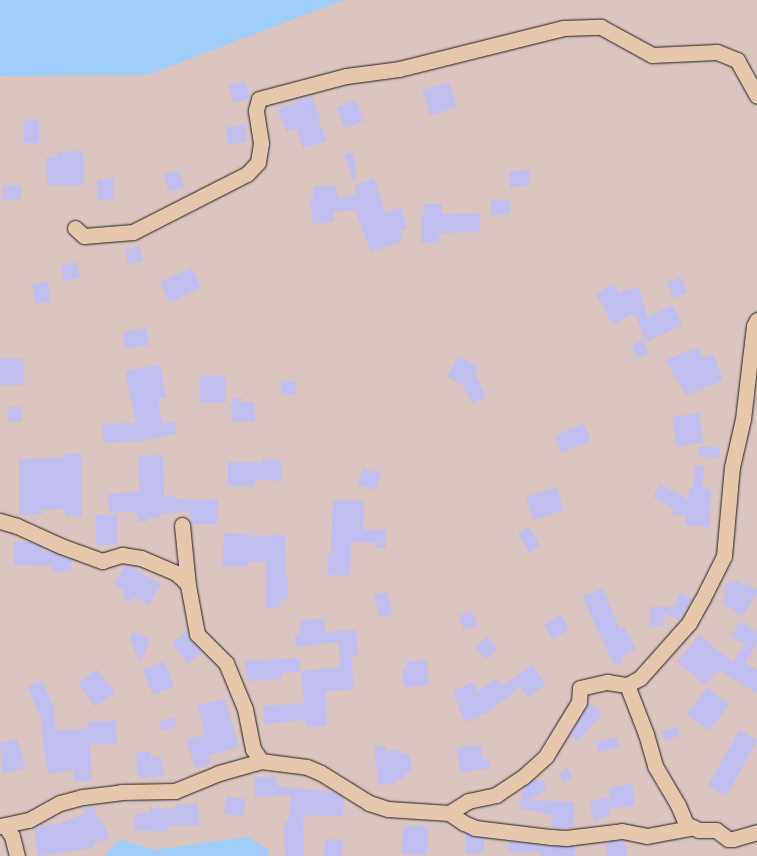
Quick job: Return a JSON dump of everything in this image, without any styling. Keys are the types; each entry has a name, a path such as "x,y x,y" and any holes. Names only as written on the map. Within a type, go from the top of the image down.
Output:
{"street":[{"path":"75,228 84,236 133,232 247,174 258,162 260,143 256,110 259,99 346,76 399,68 563,28 601,27 652,55 717,52 737,60 757,96"},
{"path":"449,813 468,801 496,795 523,777 546,756 579,702 580,688 607,682 626,685 648,671 689,623 724,556 732,466 743,419 754,326 757,320"},
{"path":"0,521 17,526 75,552 102,561 122,555 141,558 176,573 188,585"},
{"path":"182,525 188,585 197,634 226,663 245,709 253,749 261,761"},
{"path":"626,685 646,734 655,766 678,805 686,824 690,828"},
{"path":"17,856 8,828 60,804 121,792 175,791 219,773 261,761 306,767 321,773 358,798 379,807 449,813 464,824 475,828 566,838 622,831 647,836 690,828 706,831 716,830 728,839 733,839 757,832"}],"water":[{"path":"0,0 344,0 147,75 0,76"},
{"path":"248,837 267,849 269,856 105,856 120,839 154,850"}],"building":[{"path":"245,81 250,98 234,103 229,86"},
{"path":"449,82 457,107 430,115 422,91"},
{"path":"311,96 320,117 318,118 326,141 303,148 297,128 287,132 277,110"},
{"path":"356,100 364,120 345,128 337,108"},
{"path":"24,120 39,120 39,143 24,143"},
{"path":"245,125 247,142 228,144 226,127"},
{"path":"83,151 84,185 47,185 46,157 57,157 57,152"},
{"path":"354,153 356,180 353,181 344,154"},
{"path":"179,170 184,187 169,192 164,174"},
{"path":"529,170 530,186 510,187 509,171"},
{"path":"374,178 385,212 401,208 407,229 400,231 403,241 371,252 355,210 333,212 334,222 313,224 310,199 314,198 313,187 336,185 338,199 357,194 354,185"},
{"path":"113,179 114,199 98,200 97,180"},
{"path":"3,185 21,186 20,200 2,199"},
{"path":"491,200 510,200 510,215 491,215"},
{"path":"424,204 442,204 442,214 480,213 480,232 439,233 439,243 421,243 421,216 424,216"},
{"path":"139,246 143,260 129,265 125,250"},
{"path":"76,262 80,277 65,282 61,266"},
{"path":"192,268 201,288 169,302 160,282"},
{"path":"681,277 687,293 673,298 667,282"},
{"path":"48,282 51,302 35,304 32,285"},
{"path":"614,284 619,293 639,287 647,317 673,305 682,325 646,342 634,313 613,325 596,294"},
{"path":"146,328 149,345 125,349 122,332"},
{"path":"643,340 649,353 637,358 631,345"},
{"path":"698,347 702,358 713,354 723,380 686,395 665,360"},
{"path":"458,356 479,367 475,374 486,397 472,404 463,385 447,377"},
{"path":"0,359 24,359 24,385 0,385"},
{"path":"160,365 166,397 158,398 162,423 175,422 176,434 135,442 103,443 102,424 136,423 125,371"},
{"path":"200,376 226,376 226,403 200,403"},
{"path":"281,381 296,381 296,395 281,395"},
{"path":"242,397 242,402 254,402 255,421 232,422 232,398"},
{"path":"8,407 22,407 22,422 8,422"},
{"path":"699,413 703,443 676,446 672,417"},
{"path":"584,424 591,441 561,453 554,436"},
{"path":"699,446 720,448 719,458 698,456"},
{"path":"81,453 82,517 65,516 66,509 42,510 42,515 19,515 19,459 64,458 64,454"},
{"path":"163,455 164,496 175,495 175,499 218,500 217,524 191,524 189,511 161,514 160,518 147,518 147,522 138,522 138,516 135,516 135,511 109,513 108,494 139,492 138,456"},
{"path":"262,459 281,460 281,481 255,480 254,487 228,486 228,462 262,463"},
{"path":"695,465 704,466 702,489 711,489 709,527 685,525 686,516 672,515 673,508 653,497 660,484 688,500 689,488 693,488"},
{"path":"363,468 381,474 376,490 358,484"},
{"path":"556,487 564,510 534,520 526,497"},
{"path":"333,500 364,501 363,530 386,530 386,548 376,548 376,543 351,542 350,576 328,575 328,553 331,553"},
{"path":"96,515 117,515 117,545 96,545"},
{"path":"529,527 540,546 529,553 518,534"},
{"path":"224,533 249,534 249,536 285,535 288,601 280,600 280,608 265,608 266,562 248,562 248,567 222,566"},
{"path":"14,542 30,542 42,547 41,552 51,552 71,560 71,571 53,572 53,566 14,565"},
{"path":"126,565 161,584 149,605 134,597 131,602 122,597 125,591 114,585"},
{"path":"730,580 734,583 736,580 746,586 748,584 757,590 757,594 742,616 722,603 726,592 723,591"},
{"path":"602,588 620,629 624,627 636,649 621,657 623,661 614,665 582,597"},
{"path":"387,592 392,614 380,617 374,595"},
{"path":"680,593 692,599 679,620 664,613 664,626 649,627 649,607 674,607"},
{"path":"472,611 477,625 464,630 459,616"},
{"path":"561,615 569,630 552,639 544,624"},
{"path":"324,618 325,632 356,630 358,656 352,656 353,690 325,691 327,726 306,727 306,720 264,724 263,706 304,703 301,671 340,667 339,642 296,647 295,634 300,634 299,621"},
{"path":"740,622 757,632 757,643 745,663 757,670 757,693 720,671 718,674 716,672 705,685 677,662 699,635 733,662 744,644 731,636"},
{"path":"187,631 190,640 202,652 188,664 172,643"},
{"path":"133,632 150,639 140,663 130,640"},
{"path":"487,637 497,649 485,660 475,647"},
{"path":"299,658 300,672 282,673 282,679 247,681 245,661"},
{"path":"427,660 429,685 404,687 402,670 407,669 406,662"},
{"path":"164,661 174,686 153,695 143,670"},
{"path":"532,665 546,685 527,697 520,687 487,713 465,722 452,691 474,682 478,692 496,679 502,686"},
{"path":"97,669 110,687 113,687 114,694 95,707 78,683"},
{"path":"42,681 55,709 53,710 56,731 89,728 88,722 115,721 117,744 90,745 92,781 74,781 74,770 48,774 41,726 44,725 27,687"},
{"path":"707,688 729,705 709,731 687,714"},
{"path":"225,699 239,747 208,756 211,764 195,768 186,740 206,734 197,706"},
{"path":"590,703 602,715 578,741 570,735"},
{"path":"174,717 177,727 162,731 159,722"},
{"path":"677,727 680,736 665,741 662,732"},
{"path":"739,730 757,741 726,796 708,786"},
{"path":"616,737 619,747 599,753 596,743"},
{"path":"17,739 25,768 2,774 0,743"},
{"path":"481,745 483,760 490,760 490,768 460,773 457,748"},
{"path":"386,746 386,751 401,750 402,755 410,754 412,772 405,773 406,778 395,780 396,783 379,785 374,747"},
{"path":"150,751 151,758 161,756 164,776 139,779 135,753"},
{"path":"568,768 573,778 563,783 558,773"},
{"path":"254,777 276,777 277,786 334,792 344,798 342,817 303,815 304,856 285,856 284,822 288,822 291,795 255,797"},
{"path":"534,779 546,782 544,792 527,800 574,802 573,828 551,828 552,815 519,808 524,788"},
{"path":"632,784 635,805 608,809 610,815 594,821 589,803 610,796 609,788"},
{"path":"227,796 246,799 243,817 224,814"},
{"path":"198,804 199,825 169,826 168,832 134,830 135,813 149,813 149,808 175,809 175,805"},
{"path":"93,805 99,821 102,820 109,838 92,844 94,848 38,856 34,828 64,822 85,814 83,808"},
{"path":"403,826 428,827 427,855 402,854"},
{"path":"466,834 484,838 484,853 466,854"},
{"path":"325,839 343,840 342,856 324,856"},
{"path":"508,841 550,846 575,846 575,856 541,856 541,852 509,853"},
{"path":"625,841 627,856 607,856 605,843"}]}
